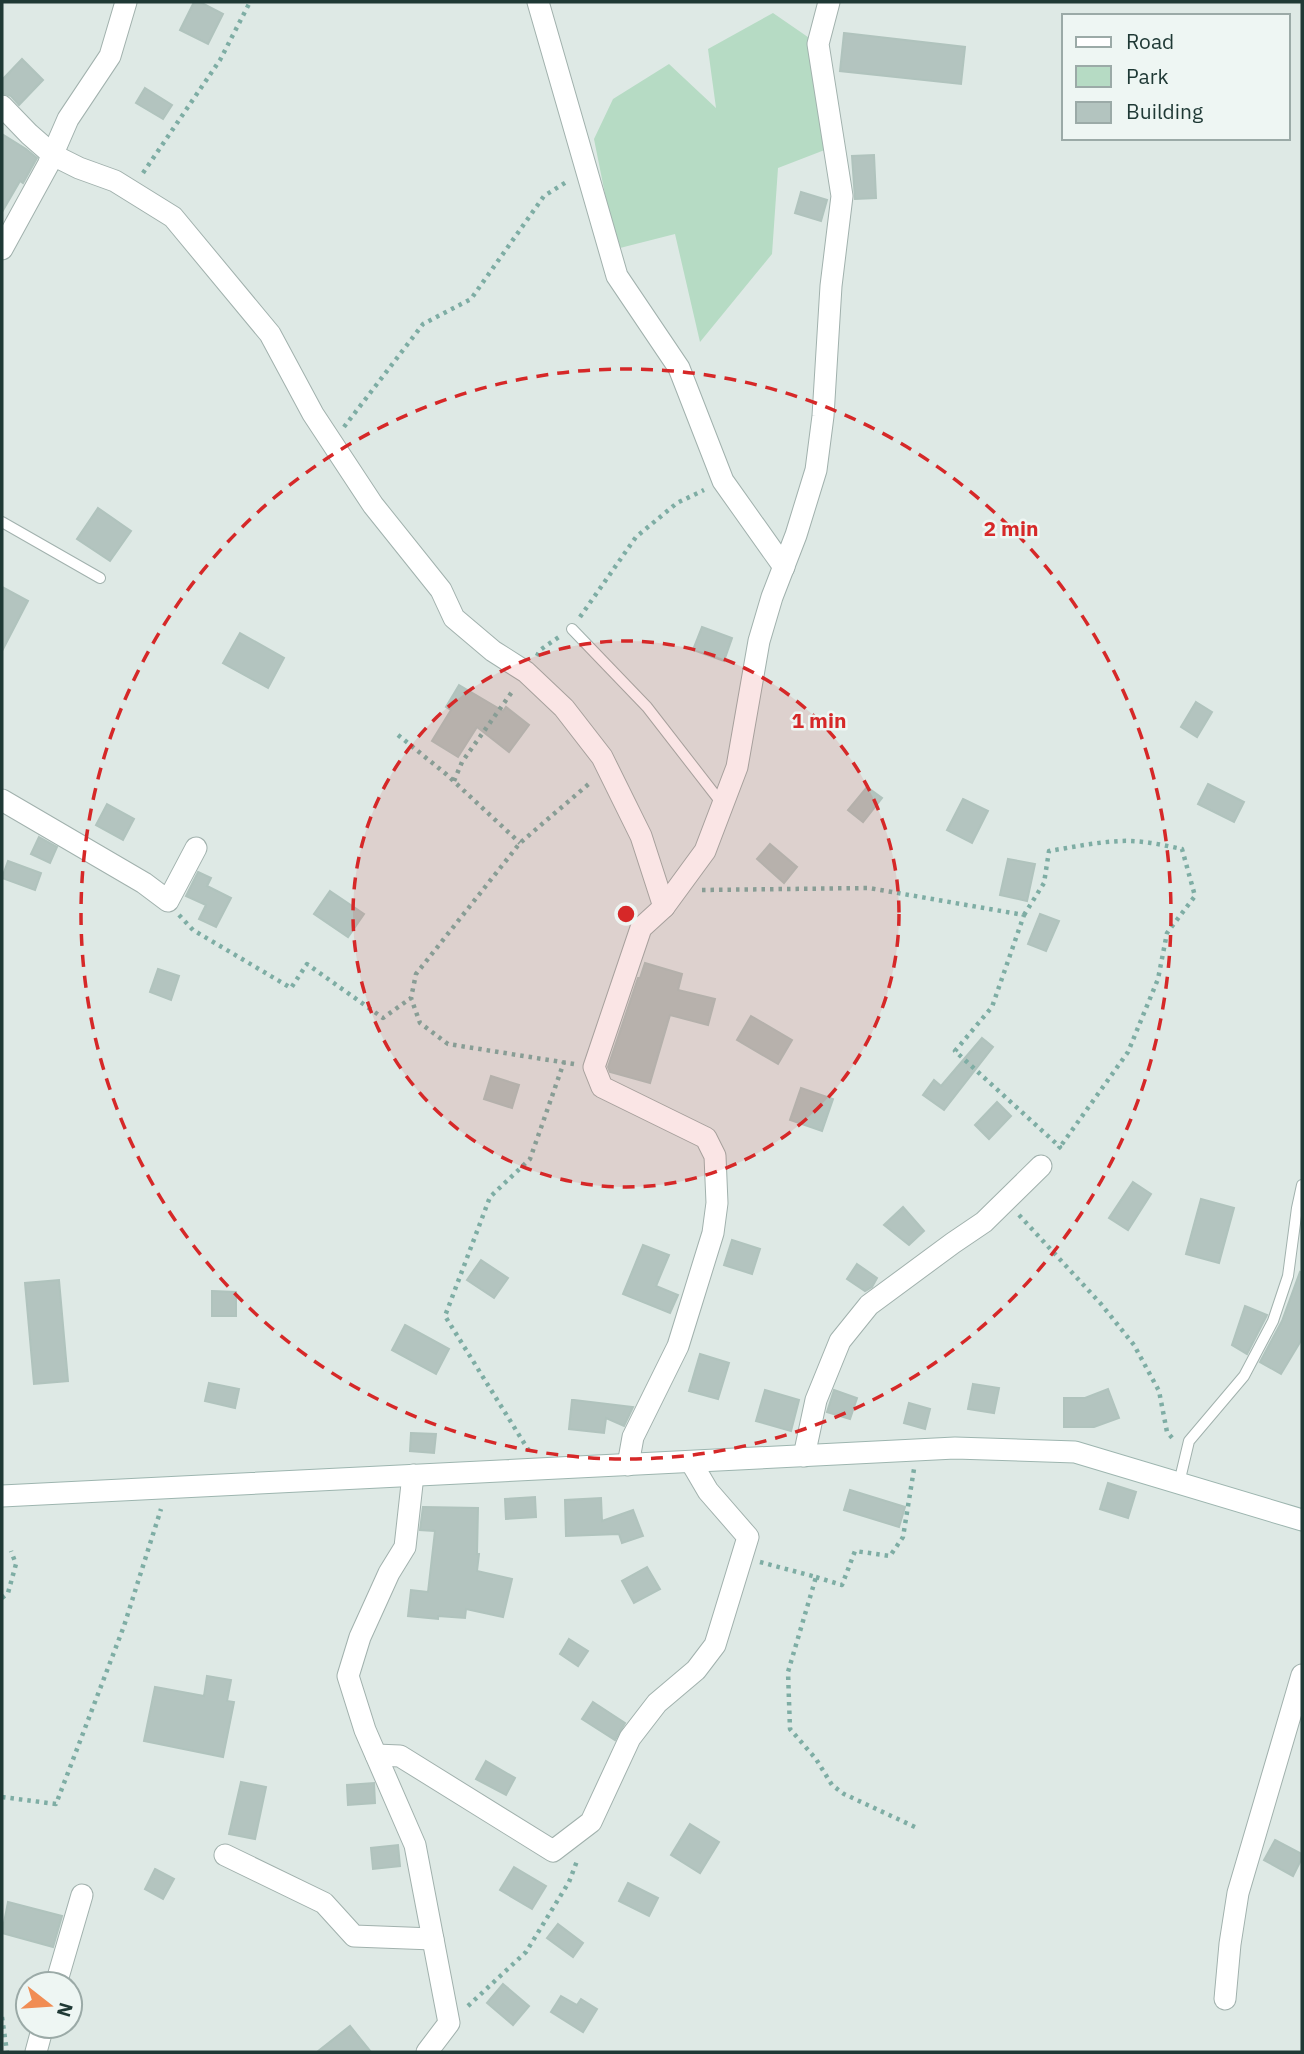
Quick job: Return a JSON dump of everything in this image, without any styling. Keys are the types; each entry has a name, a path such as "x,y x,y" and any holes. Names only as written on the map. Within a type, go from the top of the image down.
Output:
{"street":[{"path":"2,249 68,119 110,56 125,2"},
{"path":"538,2 617,276 679,368 723,481 783,567"},
{"path":"628,1465 633,1437 678,1346 713,1233 717,1203 715,1156 706,1138 601,1087 594,1067 642,928 671,899 705,851 723,805 737,767 759,641 816,471 823,416 831,286 842,196 818,44 829,2"},
{"path":"2,106 52,155 79,169 115,181 173,217 270,334 313,414 373,505 441,590 454,618 493,651 526,672 564,708 602,757 671,899"},
{"path":"2,800 144,883 168,901 196,848"},
{"path":"804,1456 816,1400 840,1341 869,1304 984,1222 1041,1166"},
{"path":"2,1496 956,1448 1075,1452 1302,1520"},
{"path":"376,1755 400,1756 553,1851 591,1822 630,1738 657,1703 696,1670 715,1645 748,1537 708,1491 691,1462"},
{"path":"413,1475 405,1547 389,1573 360,1637 348,1676 365,1730 415,1845 449,2023 427,2052"},
{"path":"1226,1999 1230,1944 1238,1893 1302,1675"},
{"path":"225,1855 324,1903 354,1936 433,1939"},
{"path":"60,1970 82,1895"}],"lane":[{"path":"2,523 100,578"},
{"path":"572,629 647,707 723,805"},
{"path":"1179,1483 1189,1441 1244,1376 1273,1321 1288,1276 1302,1185"}],"path":[{"path":"130,191 220,60 250,2"},
{"path":"332,443 423,324 471,299 544,196 586,169"},
{"path":"398,734 446,774 520,843"},
{"path":"594,1067 448,1044 420,1023 411,998 416,974 520,843 607,768"},
{"path":"1041,1166 1060,1147 1128,1052 1158,979 1167,933 1195,896 1182,849 1124,841 1049,851 1044,883 1024,915 992,1007 956,1051 1060,1147"},
{"path":"671,899 869,888 1024,915"},
{"path":"168,901 193,930 291,988 307,964 383,1018 411,998"},
{"path":"540,1469 445,1316 490,1197 530,1158 564,1062"},
{"path":"1005,1201 1101,1304 1134,1345 1159,1391 1167,1432 1186,1453"},
{"path":"742,1558 842,1585 855,1550 890,1556 903,1537 917,1450"},
{"path":"2,1797 56,1804 124,1626 166,1487"},
{"path":"2,1598 8,1593 16,1564 11,1551"},
{"path":"816,1577 788,1672 790,1729 816,1759 832,1785 844,1794 915,1827"},
{"path":"449,2023 526,1952 569,1882 578,1858"},
{"path":"2,2017 7,2052"}],"green space":[{"path":"773,13 818,44 835,146 778,168 772,254 700,342 675,234 616,249 594,139 613,99 669,64 716,108 708,49"}],"building":[{"path":"194,2 200,2 223,14 208,44 180,30"},
{"path":"844,33 965,47 961,84 840,71"},
{"path":"22,59 43,80 19,105 11,96 2,93 2,80"},
{"path":"145,88 172,105 163,119 136,103"},
{"path":"2,134 37,158 2,212"},
{"path":"874,155 876,198 855,199 852,156"},
{"path":"801,192 827,200 821,221 795,213"},
{"path":"98,508 131,531 110,561 77,539"},
{"path":"2,587 28,601 2,651"},
{"path":"702,627 732,638 724,661 693,650"},
{"path":"240,633 284,658 268,688 223,663"},
{"path":"459,685 503,711 506,707 529,725 509,752 477,727 458,757 432,741 451,710 446,707"},
{"path":"1196,702 1212,712 1197,737 1181,727"},
{"path":"1208,784 1244,802 1234,822 1198,804"},
{"path":"867,787 882,798 863,822 848,810"},
{"path":"963,799 988,811 972,843 947,830"},
{"path":"107,804 134,819 123,840 96,825"},
{"path":"39,837 57,847 50,863 31,854"},
{"path":"770,844 797,867 784,883 757,859"},
{"path":"1008,859 1035,864 1027,901 1000,895"},
{"path":"8,861 41,873 35,890 2,878"},
{"path":"198,872 211,878 207,886 231,898 216,927 199,919 206,905 186,896"},
{"path":"330,891 364,914 348,937 314,914"},
{"path":"1040,914 1059,921 1046,951 1028,944"},
{"path":"645,963 682,974 678,990 715,999 708,1025 670,1015 650,1083 610,1072 608,1067"},
{"path":"158,969 179,976 171,1000 150,992"},
{"path":"751,1016 792,1040 778,1064 737,1040"},
{"path":"982,1038 993,1047 944,1110 923,1095 934,1080 941,1086"},
{"path":"491,1076 519,1085 512,1108 484,1099"},
{"path":"801,1088 833,1099 822,1131 790,1120"},
{"path":"997,1102 1011,1116 989,1139 975,1125"},
{"path":"1133,1182 1151,1194 1128,1230 1109,1218"},
{"path":"1201,1199 1234,1208 1219,1263 1186,1254"},
{"path":"903,1207 924,1231 909,1245 884,1225"},
{"path":"732,1240 760,1249 752,1274 724,1265"},
{"path":"643,1245 669,1255 656,1286 678,1295 670,1313 623,1294"},
{"path":"481,1260 508,1278 494,1298 467,1280"},
{"path":"857,1264 877,1278 872,1287 865,1291 847,1279"},
{"path":"1300,1272 1302,1339 1281,1374 1260,1362 1282,1321"},
{"path":"59,1280 68,1381 34,1384 25,1283"},
{"path":"212,1291 236,1292 236,1316 212,1316"},
{"path":"1245,1306 1267,1315 1247,1354 1232,1345"},
{"path":"405,1325 449,1349 436,1374 392,1350"},
{"path":"700,1354 729,1363 718,1399 689,1391"},
{"path":"209,1383 239,1389 235,1408 205,1401"},
{"path":"973,1384 999,1388 994,1413 968,1409"},
{"path":"1108,1389 1119,1418 1094,1427 1064,1427 1064,1398 1085,1398"},
{"path":"765,1390 799,1400 791,1431 756,1421"},
{"path":"834,1390 857,1398 850,1419 827,1412"},
{"path":"572,1400 633,1407 624,1426 606,1418 604,1433 569,1429"},
{"path":"909,1403 930,1409 925,1429 904,1423"},
{"path":"411,1433 436,1434 434,1453 410,1451"},
{"path":"1108,1483 1136,1492 1128,1518 1100,1509"},
{"path":"850,1490 905,1507 899,1527 844,1510"},
{"path":"535,1497 536,1517 506,1519 505,1499"},
{"path":"601,1498 602,1521 633,1510 643,1536 622,1543 619,1534 566,1536 565,1500"},
{"path":"423,1507 478,1508 477,1571 512,1579 503,1617 466,1609 465,1618 408,1616 411,1590 428,1592 435,1531 420,1530"},
{"path":"647,1567 660,1589 634,1603 622,1581"},
{"path":"569,1639 588,1651 578,1666 560,1654"},
{"path":"207,1676 231,1680 227,1701 234,1702 223,1757 144,1741 155,1687 204,1696"},
{"path":"593,1702 625,1723 615,1740 582,1719"},
{"path":"486,1761 515,1778 506,1795 476,1779"},
{"path":"241,1782 266,1787 255,1839 229,1834"},
{"path":"374,1783 375,1803 348,1805 347,1785"},
{"path":"690,1824 719,1842 700,1873 671,1855"},
{"path":"1275,1840 1302,1854 1293,1876 1264,1860"},
{"path":"398,1845 400,1866 373,1869 371,1848"},
{"path":"514,1867 546,1886 532,1909 500,1890"},
{"path":"155,1869 174,1879 163,1899 145,1889"},
{"path":"628,1883 658,1898 649,1916 619,1901"},
{"path":"8,1902 62,1916 53,1947 2,1933"},
{"path":"558,1924 583,1943 573,1957 547,1938"},
{"path":"503,1984 529,2006 513,2025 487,2003"},
{"path":"561,1996 577,2005 581,1999 597,2009 583,2032 551,2012"},
{"path":"350,2026 371,2052 317,2052"}]}
